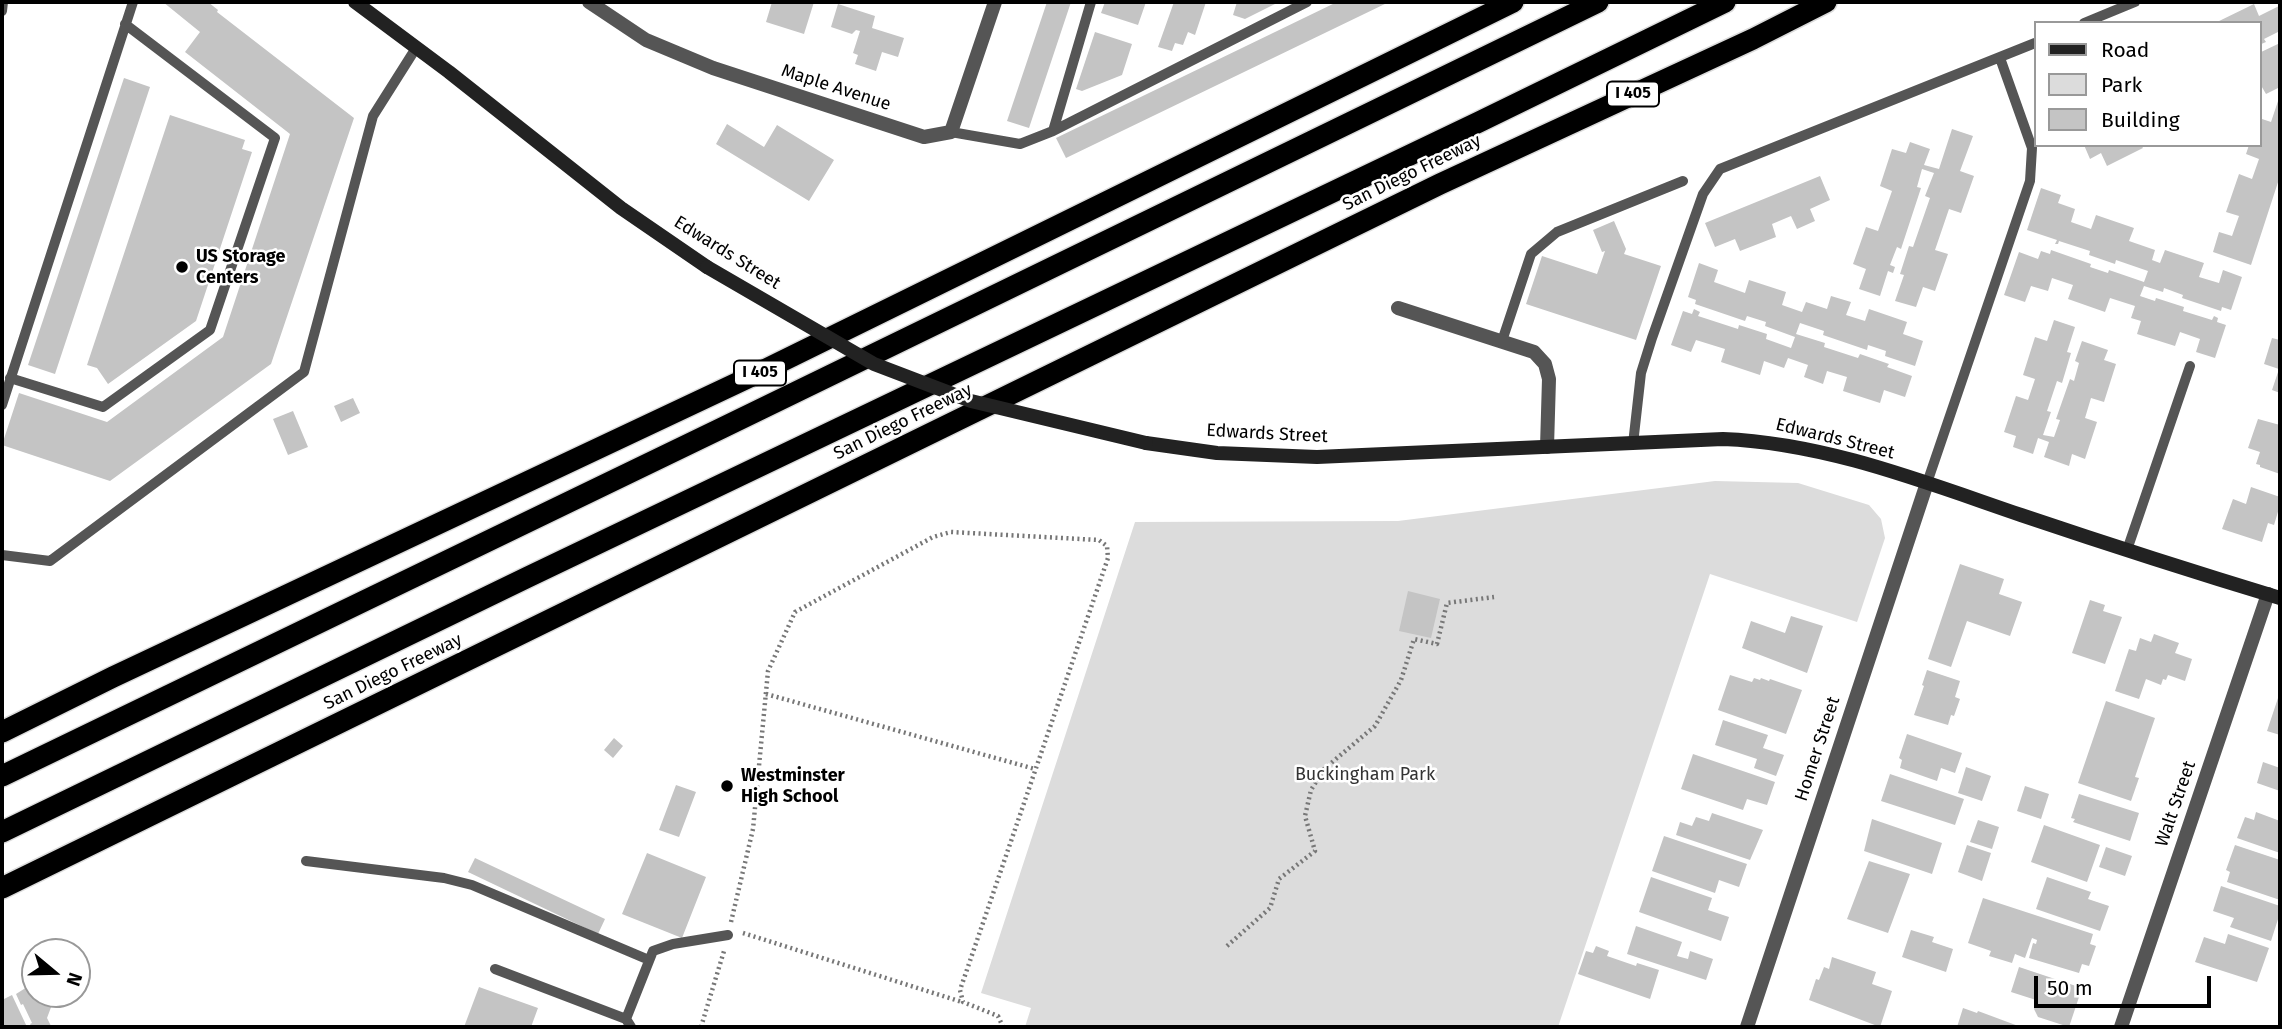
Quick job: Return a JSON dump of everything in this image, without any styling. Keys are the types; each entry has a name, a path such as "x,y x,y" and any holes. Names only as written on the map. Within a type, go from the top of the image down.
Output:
{"highway":[{"name":"I 405","path":"2,733 113,677 754,375 1513,2"},
{"path":"2,776 1598,2"},
{"path":"2,832 1725,2"},
{"name":"San Diego Freeway","path":"2,888 1440,184 1753,39 1826,2"}],"street":[{"name":"Edwards Street","path":"355,2 621,208 708,267 874,364 971,401 1146,443 1217,453 1317,457 1723,439 1794,446 1927,483 2274,596"},
{"name":"Maple Avenue","path":"589,2 605,7 646,40 713,68 924,137 951,132"},
{"path":"951,132 995,2"},
{"path":"1398,307 1534,352 1545,364 1549,379 1547,447"},
{"name":"Homer Street","path":"1746,1027 1927,483"},
{"name":"Walt Street","path":"2121,1027 2274,596"}],"lane":[{"path":"2,11 3,2"},
{"path":"2,405 132,2"},
{"path":"1053,131 1091,2"},
{"path":"951,132 1020,144 1053,131 1307,2"},
{"path":"2089,21 2135,2"},
{"path":"10,378 103,407 210,330 275,138 125,24"},
{"path":"1633,444 1641,373 1652,338 1703,194 1720,169 2034,43"},
{"path":"2,555 50,561 304,372 373,116 416,48"},
{"path":"1927,483 2030,181 2032,148 2000,58"},
{"path":"1502,341 1531,254 1542,243 1557,232 1683,181"},
{"path":"2127,550 2190,366"},
{"path":"306,861 444,878 472,885 649,960"},
{"path":"495,969 629,1023 653,951 729,932"}],"path":[{"path":"701,1027 729,932 753,829 768,671 795,612 933,537 951,532 1099,540 1107,546 1108,558 960,990 963,1002"},
{"path":"1227,946 1270,908 1279,879 1315,851 1305,816 1311,790 1324,769 1374,726 1401,680 1415,639 1437,644 1447,603 1494,597"},
{"path":"766,694 1035,769"},
{"path":"729,932 963,1002 998,1016 1003,1027"}],"green space":[{"name":"Buckingham Park","path":"1715,481 1798,483 1869,505 1881,519 1885,538 1857,622 1710,574 1558,1027 1025,1027 1031,1008 981,993 1135,522 1398,521"}],"building":[{"path":"163,2 208,2 217,12 354,118 271,364 110,481 2,445 19,393 107,422 223,337 290,134 185,52 200,32"},
{"path":"772,2 814,2 804,34 766,22"},
{"path":"1047,2 1071,2 1029,128 1007,121"},
{"path":"1105,2 1146,2 1138,25 1101,13"},
{"path":"1174,2 1206,2 1195,35 1188,32 1183,45 1175,43 1172,51 1158,47"},
{"path":"1237,2 1279,2 1245,19 1233,15"},
{"path":"1337,2 1389,2 1066,158 1056,138"},
{"path":"2276,2 2280,2 2280,31 2264,39 2266,42 2261,44 2261,21 2219,21 2254,4 2259,16 2279,6"},
{"path":"838,4 875,16 872,28 904,38 898,57 882,52 876,71 855,64 858,55 853,53 860,31 856,30 852,34 831,27"},
{"path":"1095,32 1132,44 1122,75 1082,91 1076,89"},
{"path":"2280,43 2280,87 2266,94 2261,85 2261,52"},
{"path":"124,78 150,87 55,374 28,365"},
{"path":"2280,95 2280,176 2251,265 2213,252 2219,232 2232,236 2239,216 2226,212 2239,174 2252,179 2259,159 2246,154 2248,147 2261,147 2261,119 2271,122"},
{"path":"170,115 245,140 242,149 252,152 196,321 108,384 97,368 87,365"},
{"path":"727,124 764,147 777,125 834,160 809,201 716,144"},
{"path":"1952,129 1973,136 1960,171 1974,176 1961,213 1949,209 1935,250 1948,254 1935,291 1923,287 1916,307 1895,301 1904,275 1900,274 1909,246 1913,247 1930,198 1925,196 1934,173 1922,169 1917,187 1921,188 1901,249 1897,247 1890,265 1895,267 1893,273 1888,271 1880,296 1859,289 1866,269 1853,264 1866,227 1878,231 1892,191 1880,186 1892,149 1906,153 1910,142 1930,149 1924,165 1939,169"},
{"path":"2085,147 2143,148 2107,166 2101,153 2090,159"},
{"path":"1820,176 1830,200 1810,209 1815,221 1797,229 1791,216 1772,224 1776,237 1740,251 1735,239 1715,247 1705,223"},
{"path":"2041,188 2061,195 2058,203 2075,209 2071,222 2091,229 2096,215 2134,228 2129,241 2155,250 2152,260 2160,263 2165,250 2204,263 2199,277 2219,283 2223,270 2242,277 2231,310 2222,307 2221,311 2182,298 2183,295 2164,288 2163,292 2144,286 2140,296 2184,307 2183,311 2212,320 2214,316 2218,318 2217,322 2226,325 2215,358 2196,352 2200,339 2180,332 2175,346 2137,334 2141,321 2131,318 2135,306 2110,298 2105,312 2068,299 2073,285 2052,278 2048,291 2031,286 2025,302 2004,295 2019,252 2038,259 2041,251 2050,254 2051,250 2091,264 2090,267 2108,273 2109,270 2144,282 2148,271 2116,260 2115,264 2089,255 2090,251 2059,241 2055,244 2057,240 2027,230"},
{"path":"1614,221 1626,249 1624,254 1661,266 1636,340 1526,304 1542,256 1597,274 1605,251 1602,252 1593,230"},
{"path":"1699,263 1718,270 1714,282 1745,293 1749,280 1786,292 1782,305 1802,312 1806,302 1827,309 1831,296 1851,302 1846,315 1865,321 1869,309 1907,322 1903,334 1923,341 1915,366 1885,356 1886,351 1868,345 1867,350 1823,335 1824,331 1800,323 1796,334 1858,358 1860,354 1889,364 1887,367 1912,376 1905,397 1884,390 1880,403 1843,391 1847,377 1827,371 1823,384 1804,377 1808,365 1788,358 1784,368 1764,361 1760,375 1721,362 1725,349 1696,340 1691,352 1671,345 1683,311 1692,314 1694,309 1700,312 1698,316 1738,329 1739,325 1767,334 1766,339 1791,348 1795,337 1765,326 1766,322 1747,316 1745,321 1695,304 1696,300 1688,297"},
{"path":"2054,320 2075,327 2067,352 2071,353 2062,383 2057,381 2047,411 2051,412 2043,435 2054,437 2060,420 2056,419 2070,379 2074,381 2079,363 2075,361 2082,341 2108,350 2104,360 2116,364 2104,402 2091,398 2085,418 2097,422 2085,459 2072,454 2069,466 2044,457 2049,442 2038,438 2033,454 2013,447 2016,436 2004,432 2016,396 2028,400 2035,379 2023,375 2035,337 2047,341"},
{"path":"2272,338 2280,340 2280,393 2272,390 2279,369 2264,364"},
{"path":"353,398 360,413 341,422 334,406"},
{"path":"293,411 308,447 288,455 273,419"},
{"path":"2258,419 2280,425 2280,474 2256,464 2260,452 2248,448"},
{"path":"2251,487 2280,497 2274,525 2268,523 2262,542 2222,529 2233,499 2246,504"},
{"path":"1960,564 2004,579 1999,594 2022,602 2010,636 1967,621 1951,667 1928,659"},
{"path":"1408,591 1440,599 1431,638 1399,631"},
{"path":"2090,600 2105,605 2103,611 2122,617 2105,664 2072,653"},
{"path":"1791,616 1823,626 1807,673 1742,648 1751,621 1785,633"},
{"path":"2154,634 2179,643 2175,653 2192,659 2185,681 2168,675 2161,685 2146,679 2139,699 2115,691 2129,649 2136,651 2140,638 2151,642"},
{"path":"1927,670 1960,681 1955,697 1960,699 1948,725 1914,715"},
{"path":"1730,675 1752,682 1754,678 1770,679 1802,690 1786,734 1718,710"},
{"path":"2280,692 2280,735 2267,731"},
{"path":"2106,701 2155,718 2135,777 2139,778 2131,801 2078,783"},
{"path":"1723,720 1768,735 1763,748 1784,755 1776,776 1754,768 1757,759 1715,745"},
{"path":"1907,734 1962,753 1955,773 1941,768 1937,781 1900,768 1902,760 1899,758"},
{"path":"614,738 623,746 613,758 604,750"},
{"path":"1693,754 1775,782 1767,805 1747,799 1743,810 1681,789"},
{"path":"2263,762 2280,768 2280,791 2257,783"},
{"path":"1966,767 1991,776 1982,801 1958,793"},
{"path":"1890,774 1964,799 1955,825 1881,801"},
{"path":"676,785 696,792 679,837 659,830"},
{"path":"2025,786 2049,794 2041,819 2017,811"},
{"path":"2079,794 2139,813 2130,841 2073,822 2075,819 2071,818"},
{"path":"2256,812 2280,821 2280,853 2237,838 2245,817 2254,820"},
{"path":"1712,813 1763,830 1750,860 1676,835 1680,822 1692,826 1696,817 1709,821"},
{"path":"1872,819 1942,843 1932,874 1864,851"},
{"path":"1978,820 1999,827 1992,849 1970,842"},
{"path":"2044,825 2100,845 2087,882 2031,862"},
{"path":"1664,836 1747,864 1739,887 1719,880 1715,893 1652,871"},
{"path":"1967,845 1991,853 1982,881 1958,872"},
{"path":"2235,845 2280,860 2280,900 2227,882 2230,872 2226,870"},
{"path":"2106,847 2132,856 2125,876 2099,867"},
{"path":"647,853 706,877 682,938 622,914"},
{"path":"475,858 605,919 598,934 468,872"},
{"path":"1869,861 1910,874 1888,933 1847,919"},
{"path":"1651,877 1712,898 1708,910 1729,917 1721,941 1639,912"},
{"path":"2047,877 2091,892 2088,899 2109,906 2100,931 2036,909"},
{"path":"2221,886 2280,906 2271,941 2230,927 2234,918 2213,911"},
{"path":"1983,898 2093,934 2090,944 2096,946 2089,966 2082,964 2079,973 2029,958 2033,943 2036,944 2037,940 2032,938 2025,958 2015,954 2012,963 1989,956 1991,951 1968,943"},
{"path":"1636,926 1682,942 1677,956 1688,959 1690,951 1713,959 1706,980 1627,954"},
{"path":"1911,930 1934,937 1932,942 1953,949 1946,972 1902,957"},
{"path":"2228,934 2269,948 2257,982 2195,962 2204,937 2225,944"},
{"path":"1596,946 1609,951 1607,956 1636,966 1637,963 1659,970 1650,999 1578,974 1586,951 1593,953"},
{"path":"1832,957 1876,972 1872,984 1892,991 1880,1027 1809,1000 1816,979 1819,980 1824,967 1829,969"},
{"path":"2019,967 2082,988 2069,1027 2038,1017 2034,1009 2036,1000 2011,992"},
{"path":"479,987 538,1008 531,1027 464,1027"},
{"path":"21,991 21,1005 16,994"},
{"path":"12,995 27,1027 2,1027 2,1000"},
{"path":"25,1008 51,1008 47,1018 51,1026 32,1027"},
{"path":"1963,1008 1977,1013 1978,1011 2021,1027 1957,1027"}],"place":[{"name":"US Storage Centers","path":"182,267"},
{"name":"Westminster High School","path":"727,786"}]}
